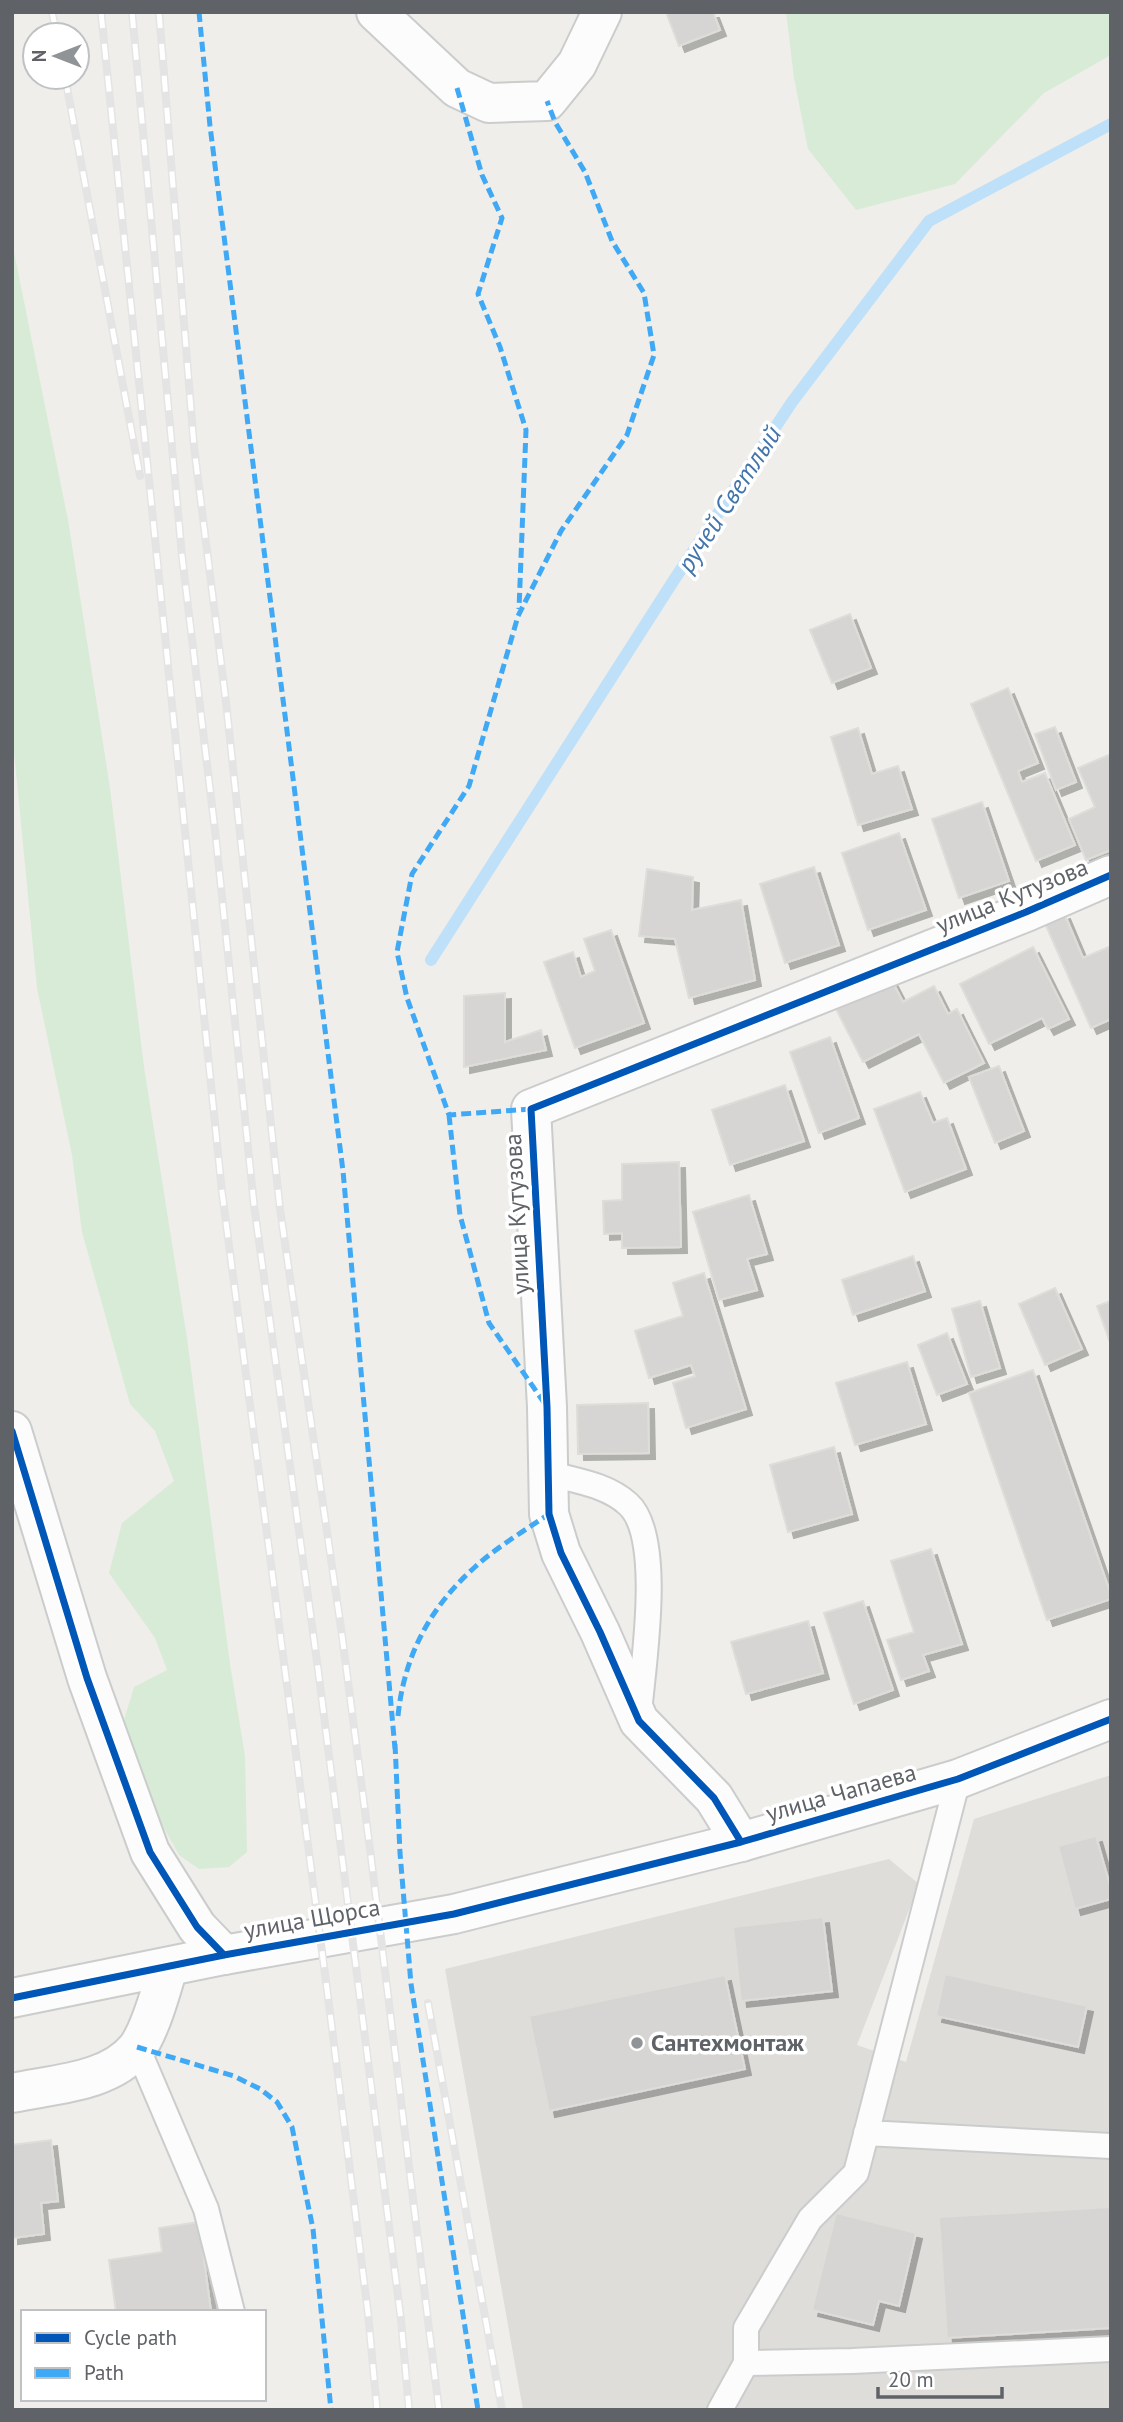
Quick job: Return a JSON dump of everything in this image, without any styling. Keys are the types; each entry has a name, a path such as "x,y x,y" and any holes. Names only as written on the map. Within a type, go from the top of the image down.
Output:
{"street":[{"path":"376,12 457,88 489,103 547,102 577,64 602,12"},
{"name":"улица Кутузова","path":"741,1843 714,1798 639,1721 600,1632 561,1553 548,1514 547,1407 531,1109 1001,922 1111,875"},
{"path":"12,1431 87,1678 150,1852 197,1927 224,1955"},
{"name":"улица Чапаева","path":"454,1914 741,1843 958,1779 1111,1719"},
{"name":"улица Щорса","path":"12,1998 224,1955 454,1914"},
{"path":"12,2093 84,2078 112,2069 137,2047 158,2001 168,1967"}],"lane":[{"path":"548,1473 604,1488 629,1505 644,1529 650,1580 639,1721"},
{"path":"720,2410 746,2363 746,2328 810,2219 856,2173 958,1779"},
{"path":"137,2047 205,2209 231,2310"},
{"path":"866,2133 1111,2146"},
{"path":"746,2363 1111,2349"}],"shaded area":[{"path":"1111,1775 1111,2410 523,2410 445,1969 889,1859 919,1884 857,2045 906,2062 974,1819"}],"green space":[{"path":"786,12 1111,12 1111,55 1044,93 955,184 856,210 808,149 794,78"},
{"path":"12,242 68,520 110,788 144,1067 187,1338 230,1664 245,1756 247,1852 229,1867 199,1869 179,1855 155,1812 124,1720 134,1687 167,1670 155,1638 109,1573 122,1523 174,1481 155,1431 130,1404 82,1232 72,1155 37,988 12,731"}],"building":[{"path":"666,12 713,12 720,30 679,46"},
{"path":"850,614 871,668 832,683 810,630"},
{"path":"1008,688 1038,763 1018,771 1022,782 1045,773 1075,845 1036,861 971,704"},
{"path":"1055,727 1076,782 1056,790 1035,734"},
{"path":"858,728 872,774 898,766 912,809 858,825 831,737"},
{"path":"1111,754 1111,850 1086,860 1069,819 1095,807 1078,768"},
{"path":"982,802 1009,881 959,898 932,819"},
{"path":"899,833 926,910 868,930 842,853"},
{"path":"814,867 839,945 785,963 760,884"},
{"path":"647,869 693,877 692,910 741,900 755,980 689,998 675,939 639,936"},
{"path":"1064,913 1083,958 1111,946 1111,1019 1091,1028 1044,921"},
{"path":"611,930 644,1023 575,1048 544,962 573,952 581,977 595,971 584,939"},
{"path":"1033,947 1069,1019 1048,1029 1042,1018 989,1044 960,984"},
{"path":"890,977 903,1002 934,986 948,1014 957,1009 984,1063 944,1083 919,1034 863,1062 834,1005"},
{"path":"505,993 505,1042 541,1030 546,1050 464,1067 464,996"},
{"path":"830,1037 859,1118 819,1133 790,1052"},
{"path":"999,1066 1024,1131 995,1143 969,1077"},
{"path":"785,1085 804,1141 730,1165 712,1110"},
{"path":"920,1092 933,1123 947,1118 966,1169 905,1192 874,1109"},
{"path":"679,1162 681,1247 622,1248 622,1233 604,1234 603,1201 622,1200 622,1164"},
{"path":"749,1195 767,1254 747,1259 757,1290 719,1300 693,1212"},
{"path":"913,1256 925,1291 853,1315 842,1280"},
{"path":"704,1273 746,1409 686,1428 673,1383 695,1376 691,1365 649,1378 635,1331 683,1316 673,1283"},
{"path":"1055,1288 1082,1349 1045,1365 1019,1304"},
{"path":"980,1301 1000,1368 971,1377 952,1309"},
{"path":"1111,1301 1111,1345 1097,1306"},
{"path":"947,1333 967,1384 937,1395 918,1345"},
{"path":"907,1362 926,1424 855,1445 836,1383"},
{"path":"1033,1370 1111,1595 1111,1599 1047,1620 969,1393"},
{"path":"648,1403 649,1453 578,1454 577,1405"},
{"path":"834,1447 852,1514 788,1532 770,1465"},
{"path":"931,1549 962,1644 923,1655 929,1671 901,1680 887,1640 914,1632 891,1561"},
{"path":"863,1601 893,1690 854,1704 824,1613"},
{"path":"808,1621 823,1673 746,1694 731,1642"},
{"path":"1096,1836 1111,1889 1111,1899 1075,1909 1058,1846"},
{"path":"823,1917 832,1991 741,2001 733,1927"},
{"path":"945,1974 1087,2006 1078,2047 936,2016"},
{"name":"Сантехмонтаж","path":"725,1975 745,2069 549,2111 529,2016"},
{"path":"51,2140 58,2201 41,2203 44,2234 12,2238 12,2145"},
{"path":"1111,2207 1111,2328 947,2338 939,2217"},
{"path":"836,2213 916,2233 899,2306 879,2301 873,2325 812,2310"},
{"path":"199,2222 211,2310 116,2310 109,2260 162,2252 159,2228"}],"waterway":[{"name":"ручей Светлый","path":"431,960 672,583 792,402 929,221 1111,124"}],"railway":[{"path":"52,12 54,21"},
{"path":"101,12 222,1192 328,1997 368,2313 377,2410"},
{"path":"132,12 182,556 216,839 254,1205 318,1669 401,2320 409,2410"},
{"path":"159,12 194,447 226,702 280,1209 341,1628 439,2410"},
{"path":"68,91 140,476"},
{"path":"428,2003 502,2410"}],"marked path":[{"path":"199,12 210,126 343,1171 395,1749"},
{"path":"457,88 482,175 502,218 478,294 500,347 526,430 519,609"},
{"path":"531,1109 449,1115 407,998 397,952 412,874 469,786 518,616 561,531 627,435 654,355 644,293 612,241 585,172 555,122 547,101"},
{"path":"449,1115 460,1215 489,1323 545,1404"},
{"path":"398,1716 406,1673 432,1616 459,1582 483,1560 549,1514"},
{"path":"395,1744 400,1853 411,1984 478,2410"},
{"path":"137,2047 234,2076 260,2089 277,2102 292,2127 313,2229 331,2410"}],"cycle path":[{"path":"741,1842 714,1798 639,1721 600,1632 561,1553 549,1514 547,1407 531,1109 1026,912 1111,875"},
{"path":"12,1431 87,1678 150,1852 197,1927 224,1955"},
{"path":"12,1998 224,1955 454,1914 741,1842 958,1779 1111,1719"}],"place":[{"name":"Сантехмонтаж","path":"637,2043"}]}
